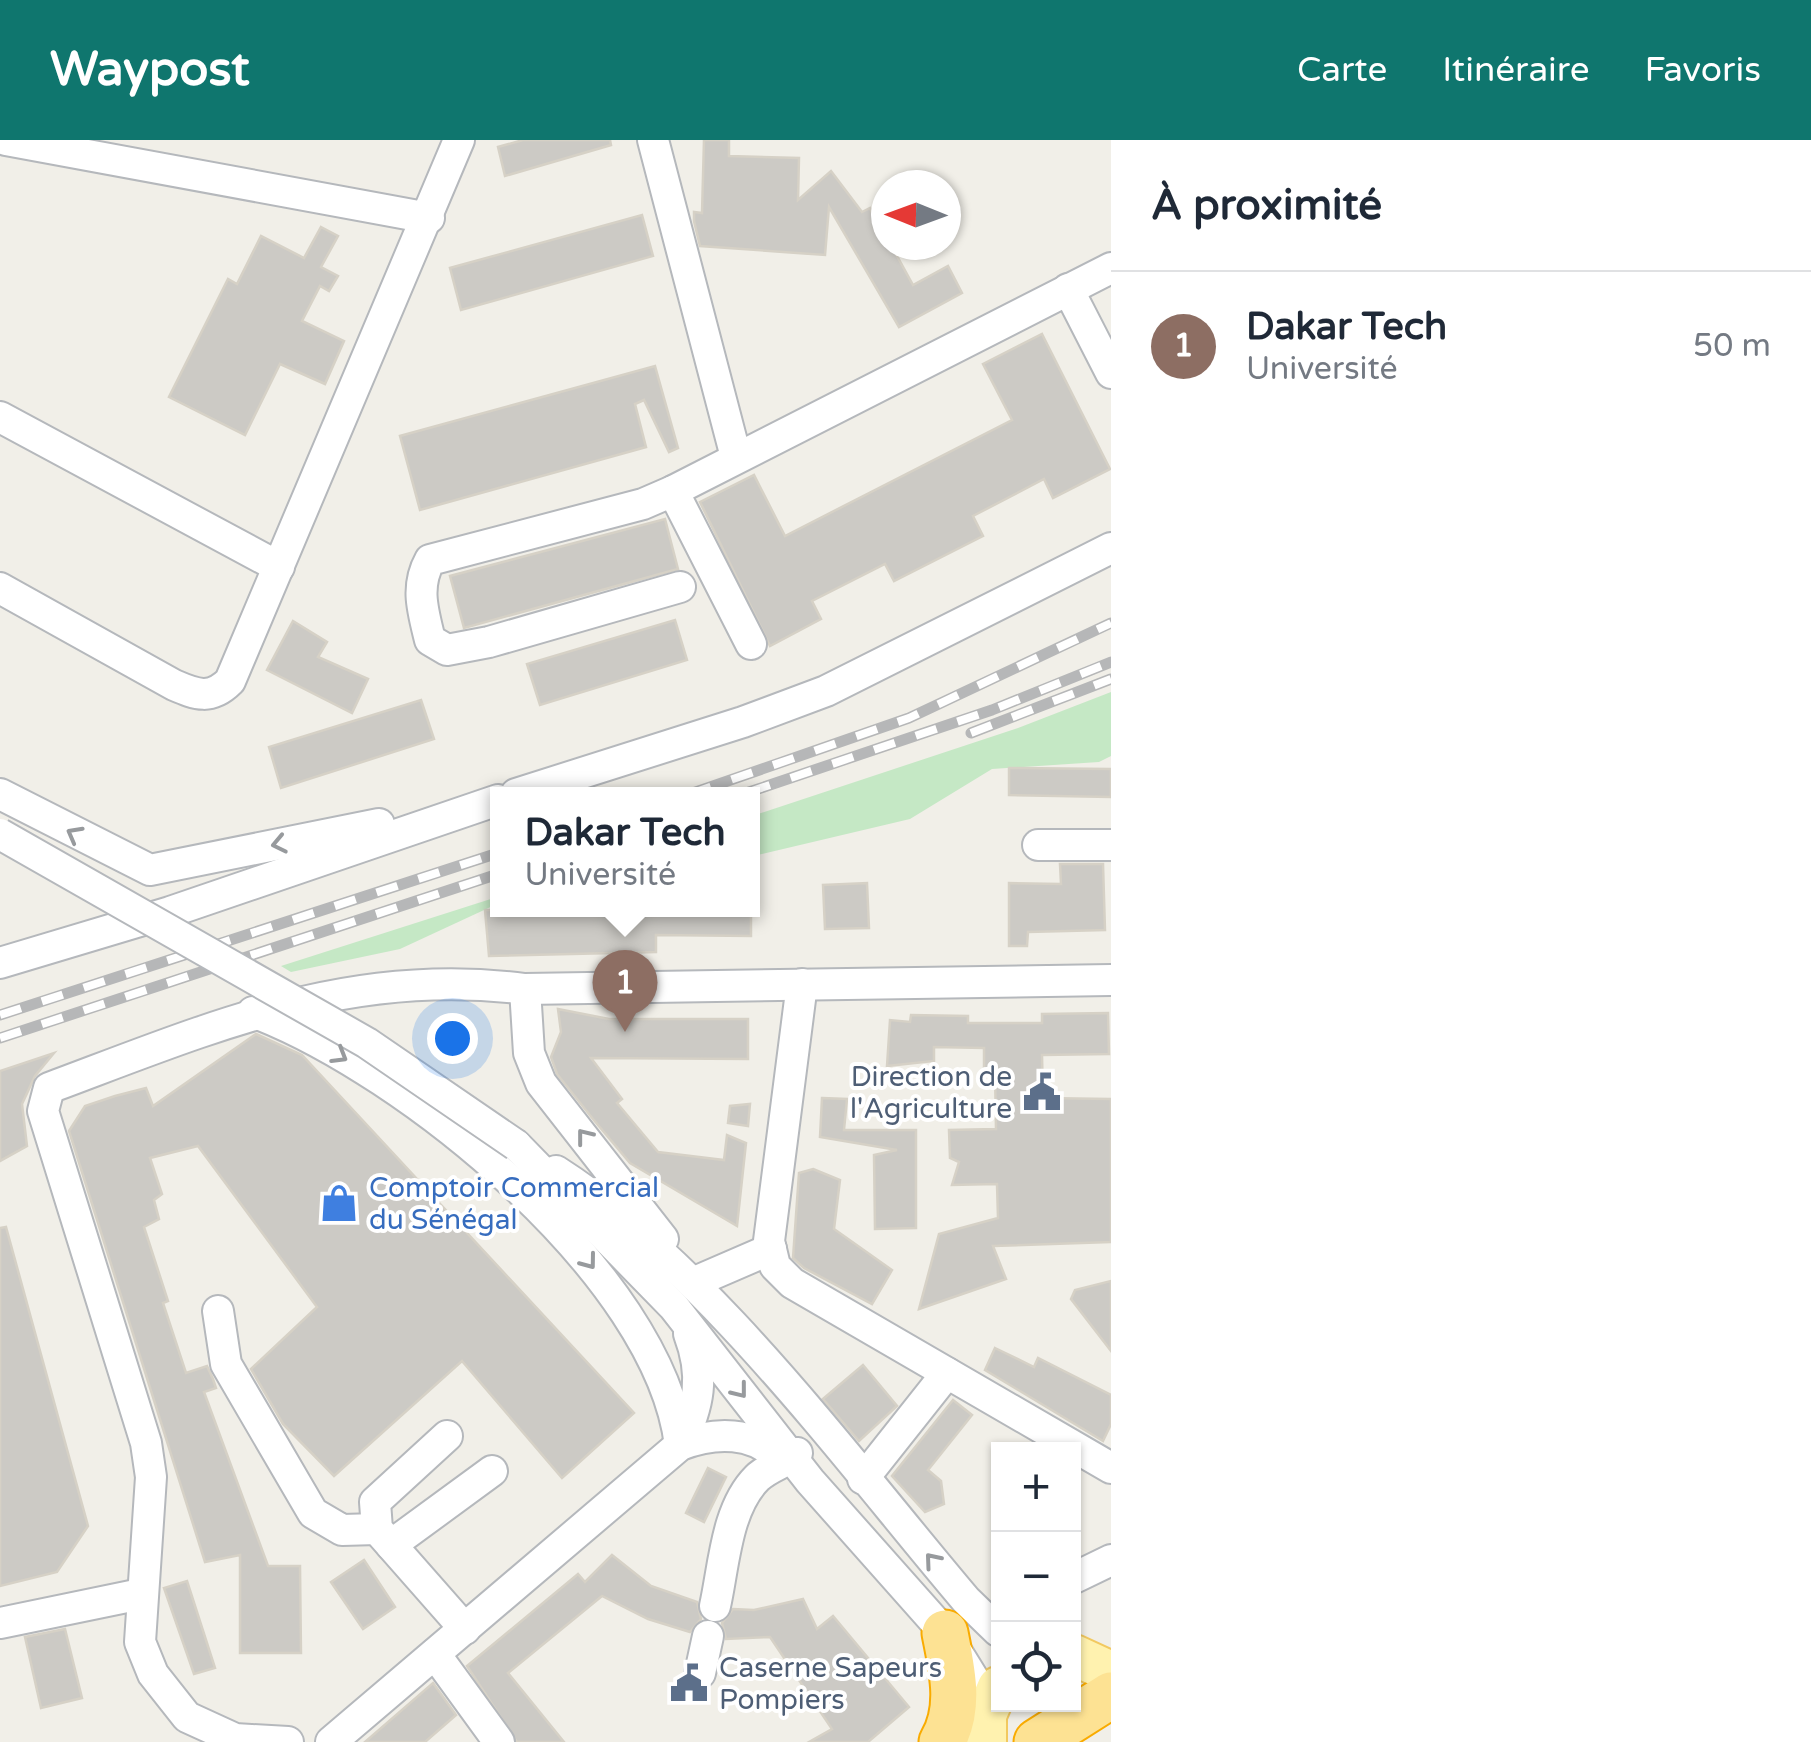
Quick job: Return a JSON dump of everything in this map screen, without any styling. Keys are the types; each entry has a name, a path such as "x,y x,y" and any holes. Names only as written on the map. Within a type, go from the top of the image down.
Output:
{"highway":[{"path":"942,1742 953,1716 955,1617"},
{"path":"1036,1742 1111,1694"}],"main road":[{"path":"1081,1657 1111,1672"}],"street":[{"path":"6,140 70,145 430,218"},
{"path":"0,588 174,685 204,696 221,690 230,681 280,567 430,218 459,140"},
{"path":"653,140 736,458"},
{"path":"680,588 447,650 430,640 421,605 421,577 430,560 642,504 673,491 1111,268"},
{"path":"1068,289 1111,373"},
{"path":"0,417 280,567"},
{"path":"673,491 752,644"},
{"path":"538,787 743,722 826,691 1111,548"},
{"path":"0,794 150,870 170,912"},
{"path":"150,870 488,804"},
{"path":"0,963 170,912 488,804"},
{"path":"7,840 367,1043 516,1144 730,1324"},
{"path":"1038,845 1111,844"},
{"path":"288,1742 235,1739 187,1717 154,1674 140,1642 151,1477 146,1442 43,1111 49,1088 253,1012 403,983 439,980 525,989 1111,980"},
{"path":"802,984 772,1203 771,1248 775,1266 792,1283 1111,1468"},
{"path":"525,989 529,1053 542,1082 730,1324 863,1479 955,1617 979,1688 985,1723"},
{"path":"253,1012 338,1055 422,1111 557,1224 622,1308 668,1392 680,1446"},
{"path":"589,1205 674,1307 787,1460"},
{"path":"697,1282 771,1248"},
{"path":"674,1307 690,1335 700,1374 696,1411 680,1446"},
{"path":"218,1311 226,1364 313,1513 342,1530 384,1537 492,1471"},
{"path":"863,1479 947,1373"},
{"path":"715,1606 737,1511 760,1474 787,1460 823,1432"},
{"path":"447,1436 375,1502 384,1537 465,1630"},
{"path":"331,1742 680,1446 714,1436 752,1438 768,1446 955,1617 991,1630"},
{"path":"1081,1575 1111,1560"},
{"path":"0,1623 141,1594"},
{"path":"955,1617 991,1599"},
{"path":"700,1673 708,1636"},
{"path":"1081,1653 1111,1651"},
{"path":"435,1654 500,1742"}],"green space":[{"path":"1111,692 1111,756 1099,762 992,769 910,819 760,854 760,813 1018,728"},
{"path":"490,899 490,907 400,949 291,972 281,966"}],"building":[{"path":"523,140 610,140 611,145 505,176 498,147"},
{"path":"704,140 729,140 729,156 799,158 798,200 831,171 862,212 870,208 871,260 899,260 913,285 948,266 962,293 899,327 829,207 825,255 700,246 694,212 702,213"},
{"path":"642,215 653,256 461,310 450,268"},
{"path":"321,227 338,236 321,267 338,276 329,291 320,286 302,321 344,341 325,384 280,364 245,435 169,397 228,279 237,284 261,236 304,258"},
{"path":"1042,334 1110,469 1053,498 1044,479 973,516 983,536 894,581 885,564 812,601 821,619 770,646 700,502 754,475 785,536 1012,420 983,364"},
{"path":"655,366 678,448 669,452 644,400 635,404 646,447 420,510 400,436"},
{"path":"665,519 678,569 464,628 450,576"},
{"path":"675,620 687,660 540,705 527,664"},
{"path":"293,621 327,642 318,657 368,679 352,713 267,670"},
{"path":"421,700 434,739 281,788 269,747"},
{"path":"1009,768 1111,769 1111,797 1009,795"},
{"path":"1060,864 1103,864 1105,930 1028,932 1027,946 1009,946 1009,883 1061,884"},
{"path":"867,883 869,928 825,929 823,885"},
{"path":"485,910 490,910 490,917 751,917 751,936 656,935 656,952 489,956"},
{"path":"558,1009 609,1019 748,1019 748,1059 591,1058 622,1099 617,1103 658,1152 724,1160 727,1135 746,1143 737,1226 630,1163 593,1119 557,1074 551,1057 561,1032"},
{"path":"1108,1013 1109,1054 1042,1055 1043,1098 1111,1099 1111,1242 993,1246 1006,1279 919,1309 939,1234 998,1218 997,1184 952,1185 959,1162 950,1158 949,1130 996,1129 995,1071 984,1071 984,1048 934,1047 934,1061 887,1066 890,1020 910,1022 911,1015 968,1016 968,1023 1042,1023 1042,1014"},
{"name":"Comptoir Commercial du Sénégal","path":"256,1034 302,1055 634,1413 562,1478 462,1361 334,1476 283,1424 251,1369 317,1307 198,1146 150,1158 162,1194 154,1200 159,1219 144,1227 168,1301 163,1303 186,1373 207,1366 213,1379 216,1388 204,1392 268,1566 300,1566 301,1653 240,1653 240,1555 205,1562 69,1131 85,1106 115,1096 146,1088 153,1106"},
{"path":"54,1053 35,1076 22,1104 27,1146 0,1161 0,1071"},
{"path":"822,1098 847,1099 844,1130 916,1130 916,1228 875,1229 874,1155 897,1150 820,1137"},
{"path":"750,1104 748,1126 728,1123 730,1106"},
{"path":"813,1169 840,1180 834,1229 892,1270 872,1304 804,1268 793,1258 799,1173"},
{"path":"6,1227 88,1526 57,1572 0,1586 0,1228"},
{"path":"1111,1281 1111,1351 1071,1299 1075,1290"},
{"path":"995,1348 1034,1367 1038,1358 1111,1395 1111,1424 1103,1441 985,1370"},
{"path":"863,1365 897,1406 859,1441 823,1399"},
{"path":"953,1400 972,1415 928,1470 941,1481 944,1504 925,1512 892,1476"},
{"path":"708,1468 726,1477 704,1522 686,1513"},
{"path":"612,1555 651,1586 697,1602 701,1619 690,1632 648,1619 602,1596 508,1673 564,1742 517,1742 467,1666 578,1574 585,1582"},
{"path":"364,1560 395,1607 363,1629 331,1582"},
{"path":"187,1581 215,1668 194,1674 164,1588"},
{"path":"803,1599 817,1629 833,1616 909,1707 868,1742 809,1742 832,1729 770,1637 726,1639 722,1623 733,1609 754,1610"},
{"path":"65,1629 82,1698 41,1708 25,1637"},
{"path":"433,1683 456,1715 425,1742 365,1742"}],"railway":[{"path":"710,787 909,718 1111,623"},
{"path":"760,788 992,710 1111,662"},
{"path":"971,733 1111,679"},
{"path":"0,1015 490,856"},
{"path":"0,1038 490,877"}],"place":[{"name":"Dakar Tech","path":"625,1032"},
{"name":"Direction de l'Agriculture","path":"1042,1092"},
{"name":"Comptoir Commercial du Sénégal","path":"339,1203"},
{"name":"Caserne Sapeurs Pompiers","path":"689,1683"}]}
